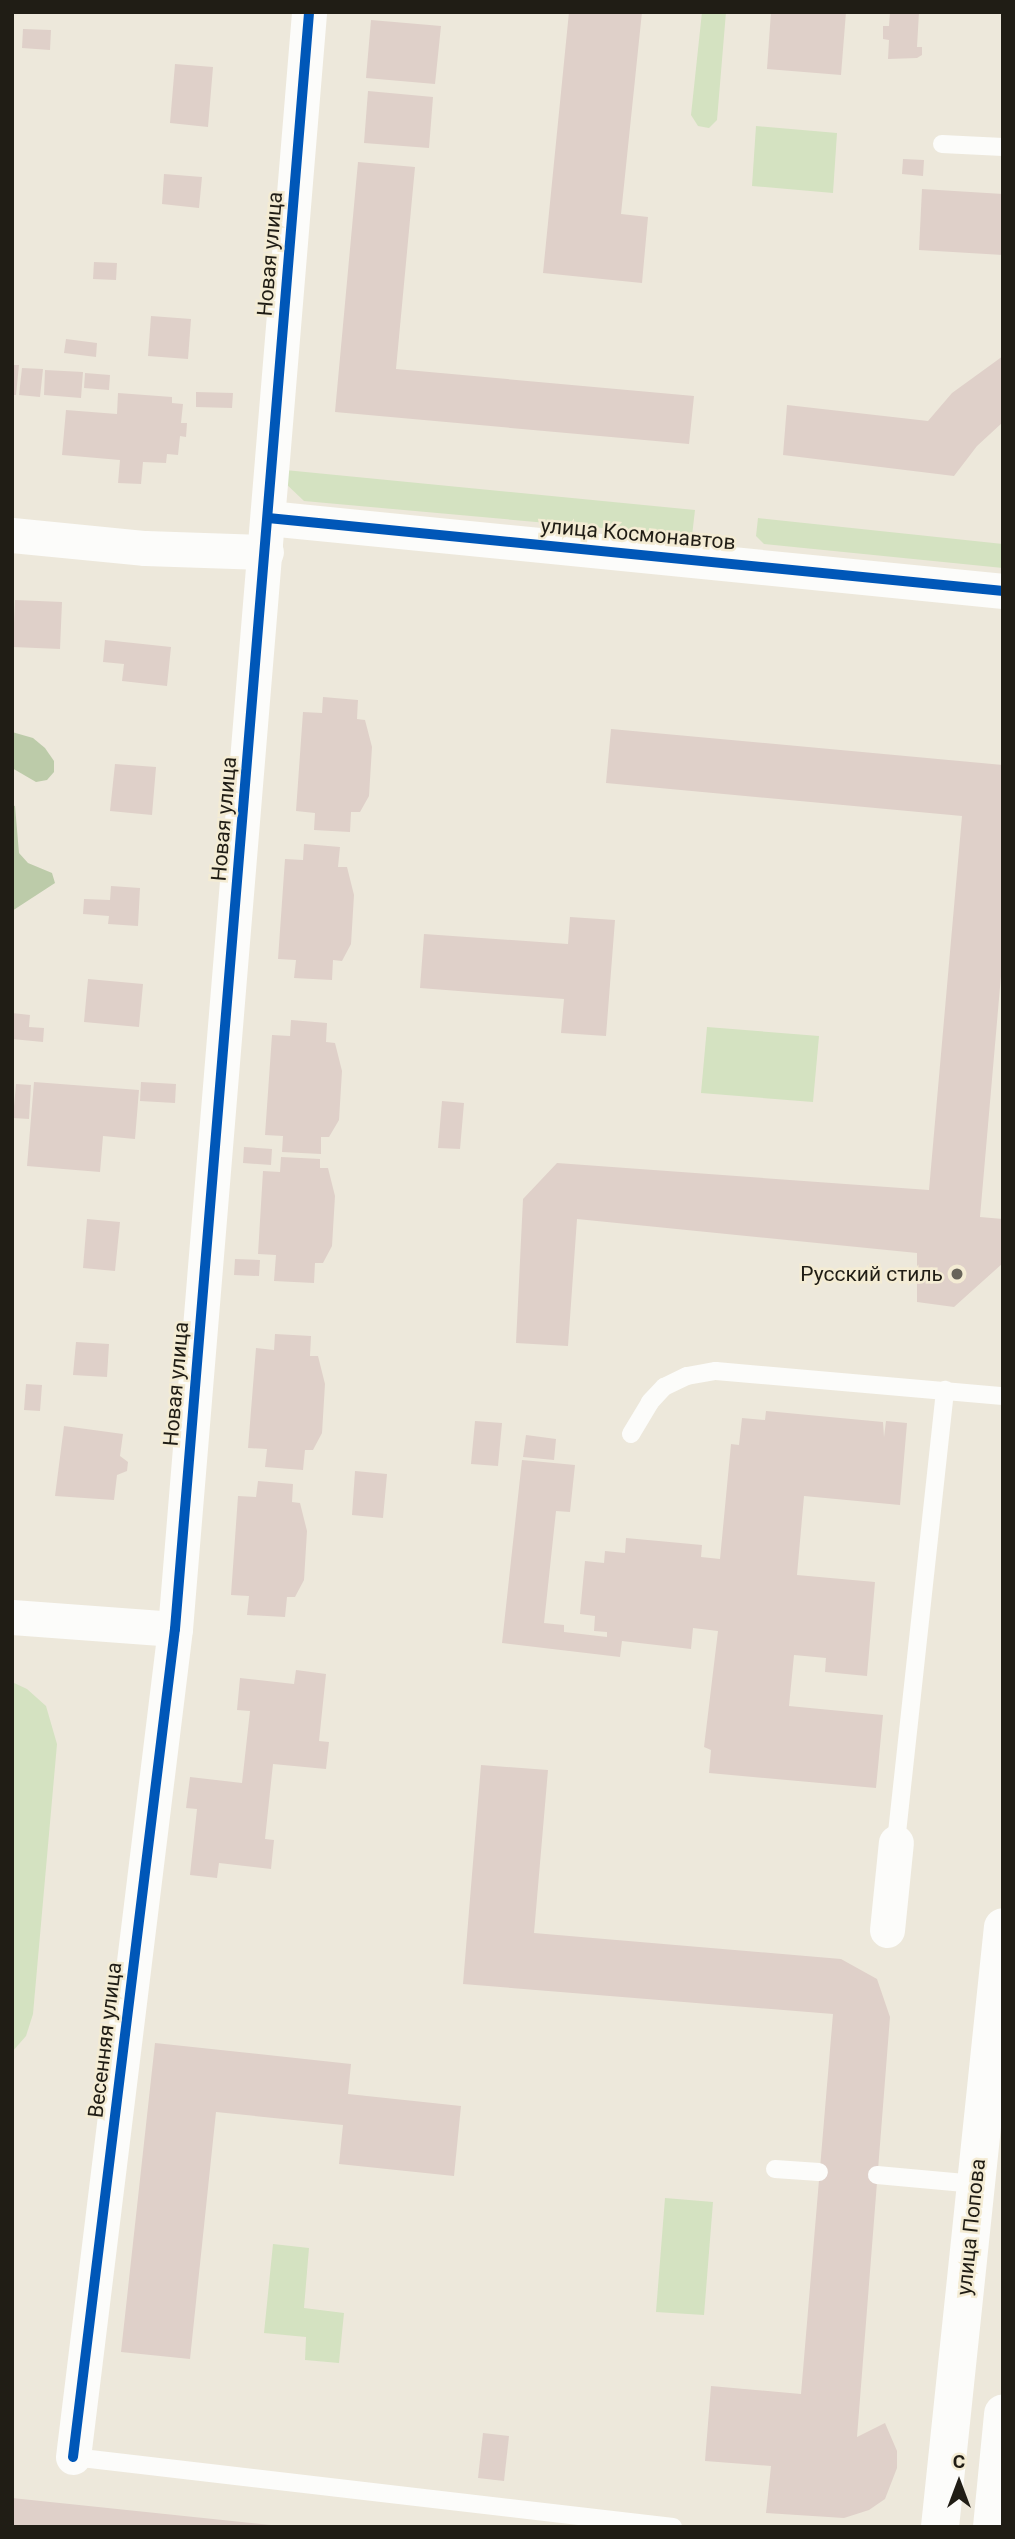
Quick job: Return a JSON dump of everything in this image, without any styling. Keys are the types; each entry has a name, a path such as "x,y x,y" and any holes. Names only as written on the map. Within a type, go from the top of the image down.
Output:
{"main road":[{"name":"улица Попова","path":"940,2527 1003,1927"},
{"path":"992,2527 1003,2414"}],"street":[{"name":"Новая улица","path":"175,1629 309,12"},
{"name":"улица Космонавтов","path":"12,535 145,548 267,535 1003,591"},
{"path":"12,1617 175,1629"},
{"name":"Весенняя улица","path":"73,2457 175,1629"},
{"path":"887,1930 896,1842"}],"lane":[{"path":"942,144 1003,147"},
{"path":"631,1434 650,1402 664,1387 687,1376 716,1371 1003,1396"},
{"path":"896,1842 945,1390"},
{"path":"775,2169 820,2172"},
{"path":"877,2175 975,2183"},
{"path":"73,2457 673,2527"}],"green space":[{"path":"702,12 726,12 717,120 709,128 698,126 691,115"},
{"path":"756,126 837,133 833,193 752,186"},
{"path":"285,470 695,510 692,536 304,501 283,481"},
{"path":"758,518 1003,544 1003,568 764,544 756,536"},
{"path":"12,732 33,738 45,748 54,761 54,772 47,780 36,782 12,768"},
{"path":"12,805 15,806 19,853 28,863 52,873 55,883 12,911"},
{"path":"707,1027 819,1036 813,1102 701,1093"},
{"path":"12,1682 27,1689 46,1706 57,1744 33,2014 26,2036 12,2052"},
{"path":"665,2198 713,2202 704,2315 656,2312"},
{"path":"273,2244 309,2248 304,2308 344,2313 339,2363 305,2360 306,2337 264,2333"}],"building":[{"path":"569,12 642,12 621,214 648,217 642,283 543,273"},
{"path":"771,12 846,12 841,75 767,69"},
{"path":"890,12 919,12 917,47 922,47 922,55 917,58 888,59 889,40 883,39 883,26 889,26"},
{"path":"371,20 441,26 435,84 366,78"},
{"path":"23,29 51,30 50,50 22,48"},
{"path":"175,64 213,67 208,127 170,123"},
{"path":"368,91 433,97 429,148 364,143"},
{"path":"903,159 924,160 923,176 902,174"},
{"path":"358,162 415,167 396,369 694,396 689,444 335,412"},
{"path":"164,174 202,177 199,208 162,204"},
{"path":"922,189 1003,194 1003,255 919,250"},
{"path":"94,262 117,263 116,280 93,279"},
{"path":"151,316 191,319 188,359 148,356"},
{"path":"66,339 97,343 96,357 64,353"},
{"path":"1003,356 1003,422 977,446 954,476 783,455 787,405 928,421 952,393"},
{"path":"12,365 19,365 16,395 12,395"},
{"path":"22,368 43,369 40,397 19,395"},
{"path":"45,370 83,372 81,398 44,395"},
{"path":"85,373 110,375 109,390 84,388"},
{"path":"196,392 233,393 232,408 196,407"},
{"path":"118,393 172,397 172,403 183,404 181,423 187,423 186,437 180,436 178,455 167,454 166,463 143,462 141,484 118,483 120,460 62,455 66,410 117,414"},
{"path":"15,600 62,602 60,649 13,647"},
{"path":"105,640 171,647 167,686 122,681 124,664 103,662"},
{"path":"323,697 358,700 357,719 365,720 372,747 369,796 360,812 351,812 350,832 314,830 315,813 296,811 303,712 322,713"},
{"path":"611,729 1003,765 1003,953 980,1217 1003,1219 1003,1263 954,1307 917,1302 917,1253 577,1219 568,1346 516,1343 523,1199 557,1163 929,1190 962,816 606,783"},
{"path":"115,764 156,767 152,815 110,811"},
{"path":"304,844 340,847 338,867 347,867 354,895 351,944 342,961 333,960 332,980 294,978 296,960 278,959 285,859 303,860"},
{"path":"111,886 140,888 138,926 108,924 109,916 83,914 84,899 110,900"},
{"path":"570,917 615,920 606,1036 561,1033 564,999 420,988 424,934 568,944"},
{"path":"88,979 143,984 139,1027 84,1022"},
{"path":"12,1013 30,1015 29,1027 44,1028 43,1042 12,1039"},
{"path":"291,1020 327,1023 326,1042 335,1043 342,1071 339,1120 329,1137 321,1137 321,1154 282,1152 283,1136 265,1135 272,1035 290,1036"},
{"path":"34,1082 139,1090 135,1139 103,1136 100,1172 27,1166"},
{"path":"141,1082 176,1084 175,1103 140,1101"},
{"path":"16,1084 31,1085 29,1119 13,1118"},
{"path":"442,1101 464,1103 460,1149 438,1148"},
{"path":"244,1147 272,1149 271,1165 243,1163"},
{"path":"281,1157 320,1159 320,1168 328,1168 335,1196 332,1246 323,1263 315,1263 314,1283 274,1281 276,1255 258,1254 263,1171 280,1172"},
{"path":"87,1219 120,1222 115,1271 83,1268"},
{"path":"235,1259 260,1260 259,1276 234,1275"},
{"path":"275,1334 311,1336 310,1356 318,1356 325,1384 322,1433 313,1450 305,1450 303,1470 265,1467 267,1449 248,1448 256,1348 274,1350"},
{"path":"76,1342 109,1344 107,1377 73,1375"},
{"path":"26,1384 42,1385 40,1411 24,1410"},
{"path":"766,1411 883,1422 884,1437 886,1421 907,1423 900,1505 804,1496 797,1575 875,1582 867,1676 825,1672 826,1658 794,1655 789,1706 883,1715 876,1788 709,1773 711,1750 704,1747 718,1631 693,1628 691,1649 622,1641 620,1657 502,1643 522,1460 575,1465 570,1512 556,1511 544,1623 564,1625 564,1632 607,1637 607,1632 594,1631 595,1616 580,1614 585,1561 604,1563 605,1551 625,1553 626,1538 702,1545 701,1557 720,1559 731,1444 739,1445 742,1418 765,1420"},
{"path":"475,1421 502,1423 498,1466 471,1464"},
{"path":"64,1426 123,1434 120,1456 128,1462 127,1471 117,1475 114,1500 55,1496"},
{"path":"526,1435 556,1439 554,1460 523,1457"},
{"path":"355,1471 387,1474 383,1518 352,1515"},
{"path":"258,1481 293,1484 292,1502 300,1503 307,1531 304,1580 295,1597 287,1597 285,1617 247,1615 249,1596 231,1595 238,1496 256,1497"},
{"path":"296,1670 326,1674 319,1741 329,1742 326,1769 273,1764 265,1839 274,1840 271,1869 219,1863 217,1878 190,1875 197,1809 186,1808 190,1777 242,1783 250,1711 237,1710 240,1678 294,1684"},
{"path":"481,1765 548,1770 534,1933 841,1959 877,1979 890,2017 857,2437 885,2423 897,2451 897,2468 885,2499 869,2510 844,2518 766,2513 771,2466 705,2461 711,2386 801,2394 833,2014 463,1984"},
{"path":"155,2043 351,2064 348,2094 461,2106 454,2176 339,2164 343,2125 216,2112 190,2359 121,2352"},
{"path":"483,2433 509,2436 504,2481 478,2478"},
{"path":"12,2498 271,2525 271,2527 12,2527"}],"cycle path":[{"path":"73,2457 175,1629 309,12"},
{"path":"268,518 1003,591"}],"place":[{"name":"Русский стиль","path":"957,1274"}]}
